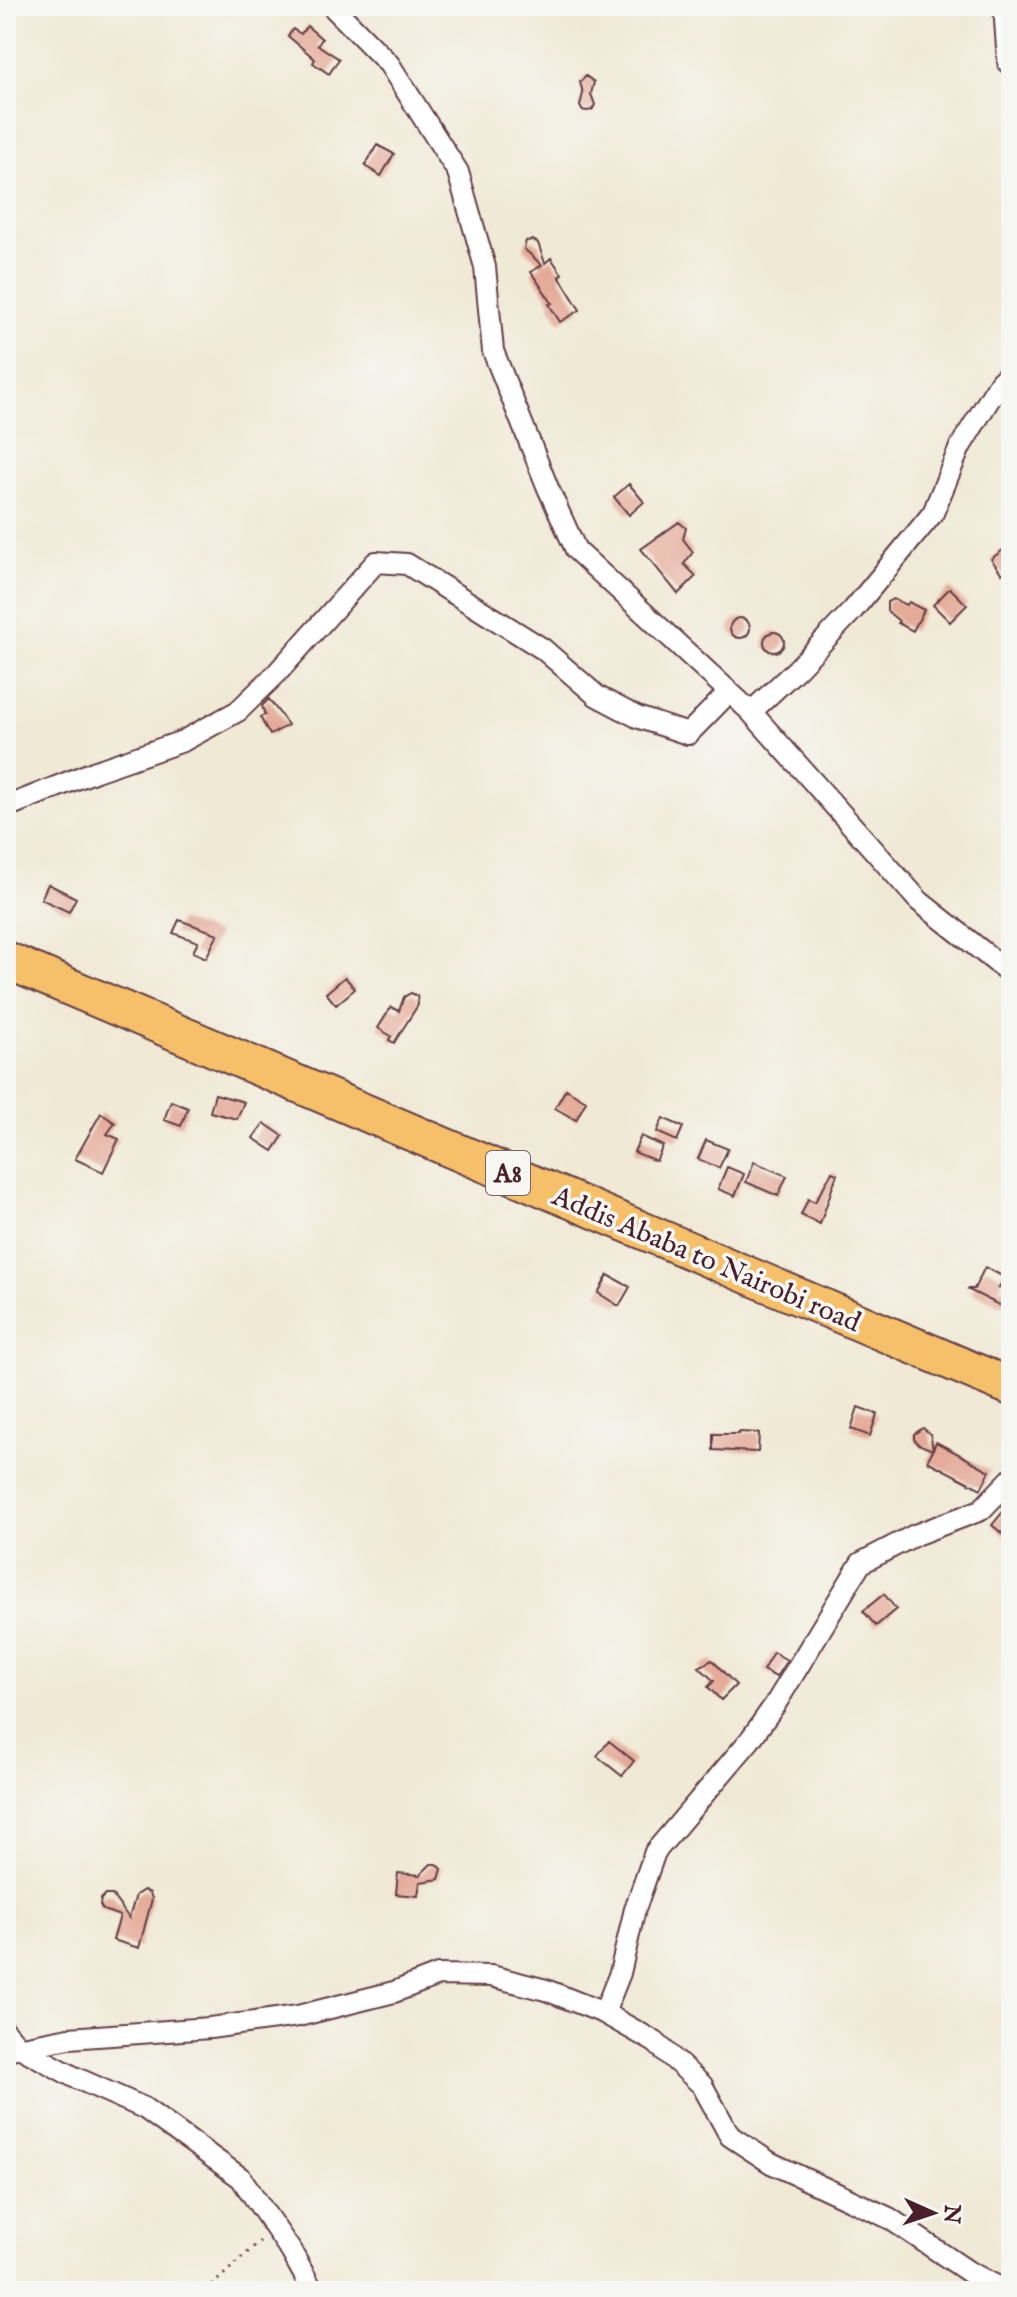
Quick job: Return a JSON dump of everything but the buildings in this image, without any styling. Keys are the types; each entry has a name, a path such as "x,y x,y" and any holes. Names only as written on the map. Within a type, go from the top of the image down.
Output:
{"highway":[{"name":"Addis Ababa to Nairobi road","path":"6,960 1011,1387"}],"street":[{"path":"332,6 389,64 458,172 485,267 493,351 576,550 751,712 919,901 1011,974"},
{"path":"1004,6 1008,62 1011,66"},
{"path":"751,712 853,610 933,513 960,447 1000,382 1011,372"},
{"path":"6,807 183,741 238,711 277,673 376,562 407,564 543,649 597,696 637,717 688,734 729,692"},
{"path":"604,2013 620,1973 635,1909 655,1852 750,1740 861,1563 915,1535 981,1510 1011,1479"},
{"path":"10,2043 210,2028 298,2016 394,1992 438,1975 491,1976 546,1990 604,2013 655,2042 702,2085 730,2136 771,2163 889,2218 969,2272 1006,2291"},
{"path":"10,2043 74,2077 144,2108 241,2178 313,2291"}],"path":[{"path":"206,2291 275,2227"}]}
